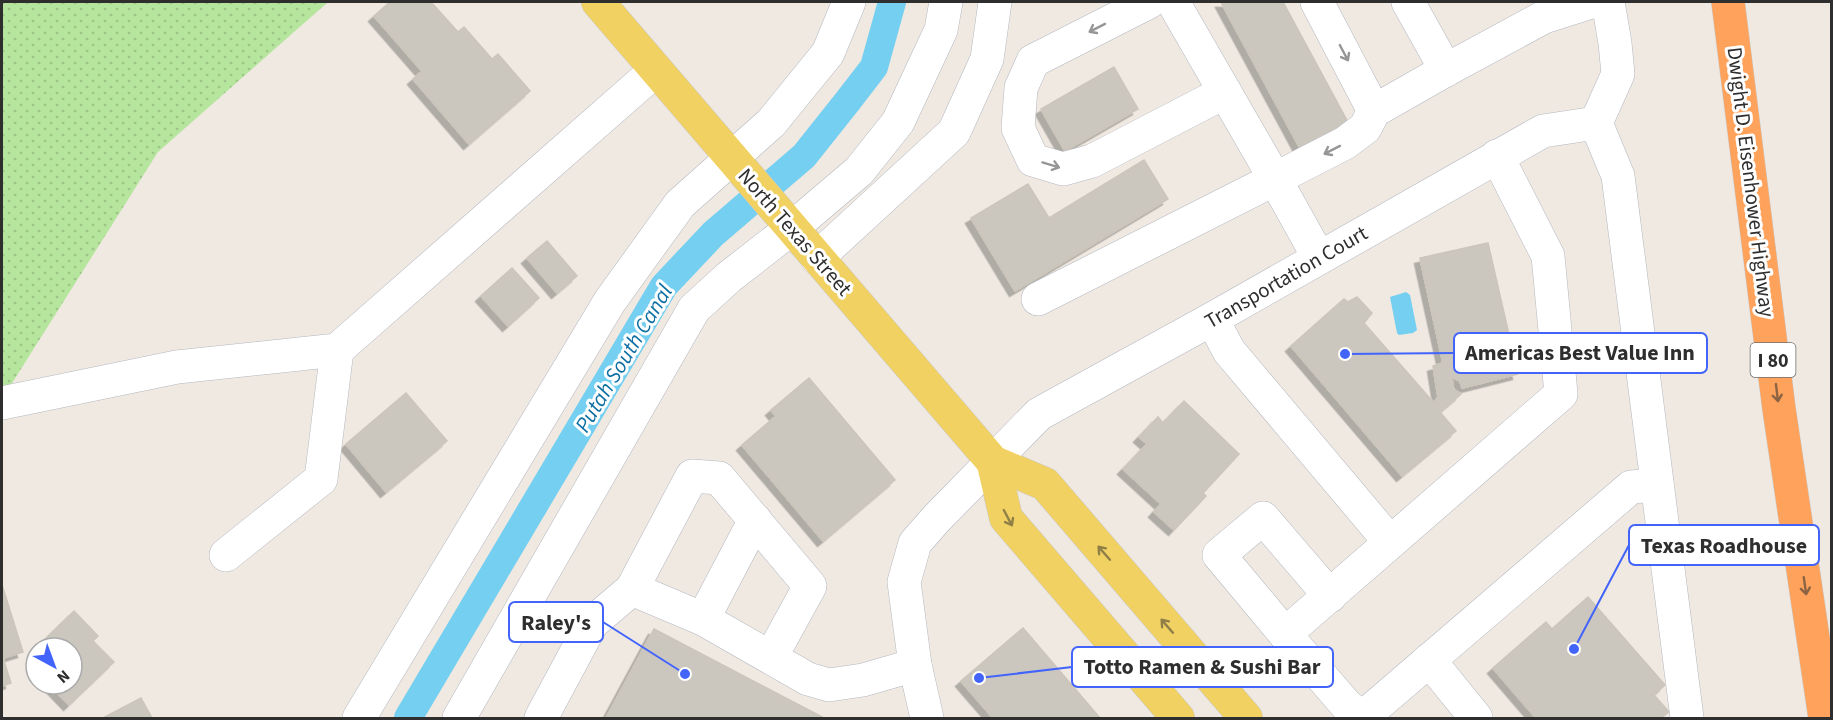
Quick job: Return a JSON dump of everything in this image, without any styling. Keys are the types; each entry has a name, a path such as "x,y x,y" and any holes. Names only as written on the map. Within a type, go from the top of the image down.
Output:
{"highway":[{"name":"Dwight D. Eisenhower Highway","path":"1728,2 1779,409 1825,718"}],"main road":[{"name":"North Texas Street","path":"598,2 993,462 1045,484 1246,718"},
{"name":"North Texas Street","path":"993,462 1006,518 1178,718"}],"street":[{"path":"359,718 610,301 680,204 740,167 771,123 828,53 849,2"},
{"path":"459,718 694,309 729,277 784,218 859,171 898,122 941,30 946,2"},
{"path":"817,258 954,132 987,58 995,2"},
{"path":"1149,2 1033,61 1021,88 1018,128 1033,160 1063,169 1092,161 1225,92"},
{"path":"1173,2 1319,258"},
{"path":"1317,2 1374,111"},
{"path":"1408,2 1446,70"},
{"path":"1038,299 1346,143 1365,128 1374,111 1446,70 1540,9 1591,2"},
{"path":"1608,2 1616,43 1618,74 1596,123 1618,176 1687,718"},
{"path":"2,403 177,367 337,350 656,70"},
{"name":"Transportation Court","path":"927,718 915,665 904,582 915,543 1039,414 1212,319 1543,131 1596,123"},
{"path":"1286,634 1561,394 1548,256 1497,156"},
{"path":"1212,319 1229,351 1390,542"},
{"path":"226,555 321,479 337,350"},
{"path":"541,718 592,623 632,589 692,476 719,478 810,586 771,657"},
{"path":"1330,596 1263,518 1219,555 1347,706 1363,718 1631,487 1656,485"},
{"path":"704,619 755,520"},
{"path":"632,589 704,619 808,679 829,685 863,680 915,665"},
{"path":"1429,660 1476,718"}],"green space":[{"path":"2,2 328,2 158,152 2,399"}],"water":[{"path":"1406,292 1410,295 1417,330 1413,333 1399,335 1390,297"}],"building":[{"path":"390,2 431,2 458,32 464,27 492,59 498,54 530,91 469,144 413,79 422,71 374,16"},
{"path":"1221,2 1283,2 1350,126 1302,152"},
{"path":"1114,67 1138,109 1065,151 1041,109"},
{"path":"1144,160 1168,199 1015,291 971,218 1028,184 1049,218"},
{"path":"547,241 577,276 557,293 527,258"},
{"path":"1488,243 1518,374 1462,388 1460,381 1452,377 1453,389 1461,394 1440,412 1456,431 1402,476 1291,346 1344,299 1348,302 1357,297 1372,313 1364,323 1434,403 1438,397 1433,366 1443,363 1420,258"},
{"path":"512,268 539,298 508,326 481,296"},
{"path":"809,378 895,480 823,541 742,445 776,416 771,410"},
{"path":"406,393 447,441 386,492 346,444"},
{"path":"1184,401 1239,454 1203,493 1206,496 1174,530 1154,512 1161,504 1123,469 1147,444 1139,437 1158,417 1163,423"},
{"path":"2,589 23,652 3,658 11,683 2,686"},
{"path":"1588,597 1665,685 1654,695 1669,712 1661,718 1536,718 1493,668 1546,622 1552,629"},
{"path":"74,611 98,636 93,641 114,662 84,691 84,636 48,636"},
{"path":"1023,628 1100,718 993,718 961,681"},
{"path":"654,629 824,718 606,718"},
{"path":"60,696 78,696 69,705"},
{"path":"141,698 152,718 103,718"}],"waterway":[{"name":"Putah South Canal","path":"408,718 664,286 713,234 804,156 874,67 892,2"}],"place":[{"name":"Americas Best Value Inn","path":"1345,354"},
{"name":"Texas Roadhouse","path":"1574,649"},
{"name":"Raley's","path":"685,674"},
{"name":"Totto Ramen & Sushi Bar","path":"979,678"}]}
